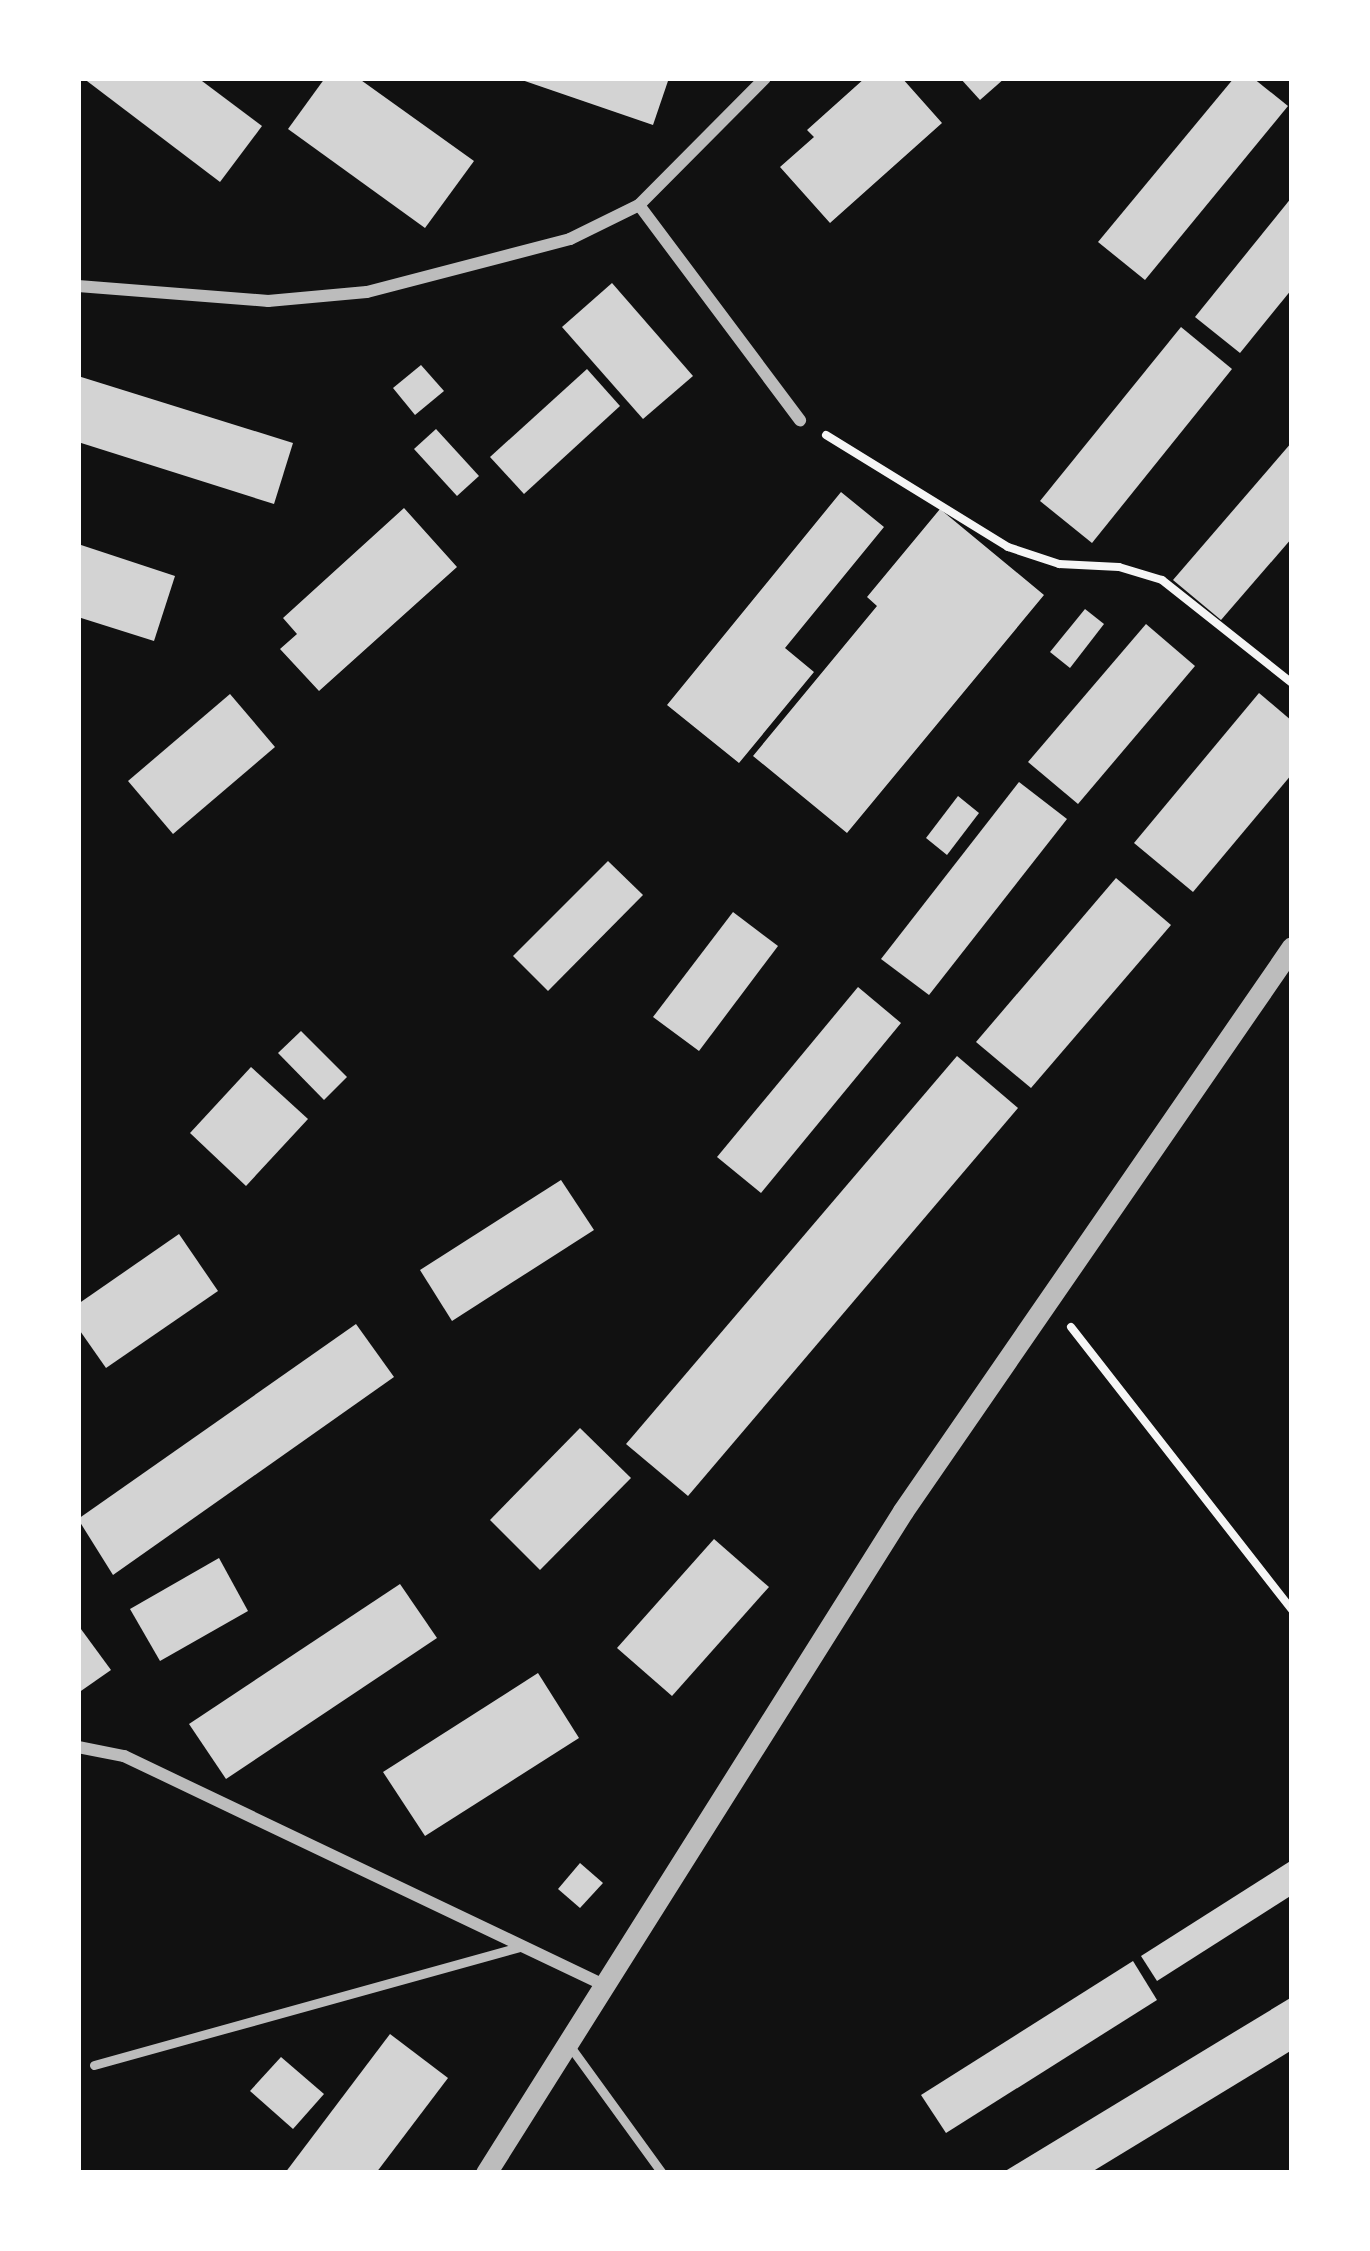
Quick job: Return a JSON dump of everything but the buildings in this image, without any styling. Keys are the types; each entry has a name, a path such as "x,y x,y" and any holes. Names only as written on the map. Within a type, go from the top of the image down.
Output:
{"street":[{"path":"78,286 268,301 367,292 570,239 639,205 765,78"},
{"path":"639,205 800,420"},
{"path":"486,2173 891,1530 1292,947"},
{"path":"78,1747 124,1756 604,1985"}],"lane":[{"path":"94,2066 523,1946"},
{"path":"569,2045 662,2173"}],"path":[{"path":"800,420 1008,547 1059,564 1119,567 1162,580 1292,683"},
{"path":"1048,1298 1292,1610"}]}
